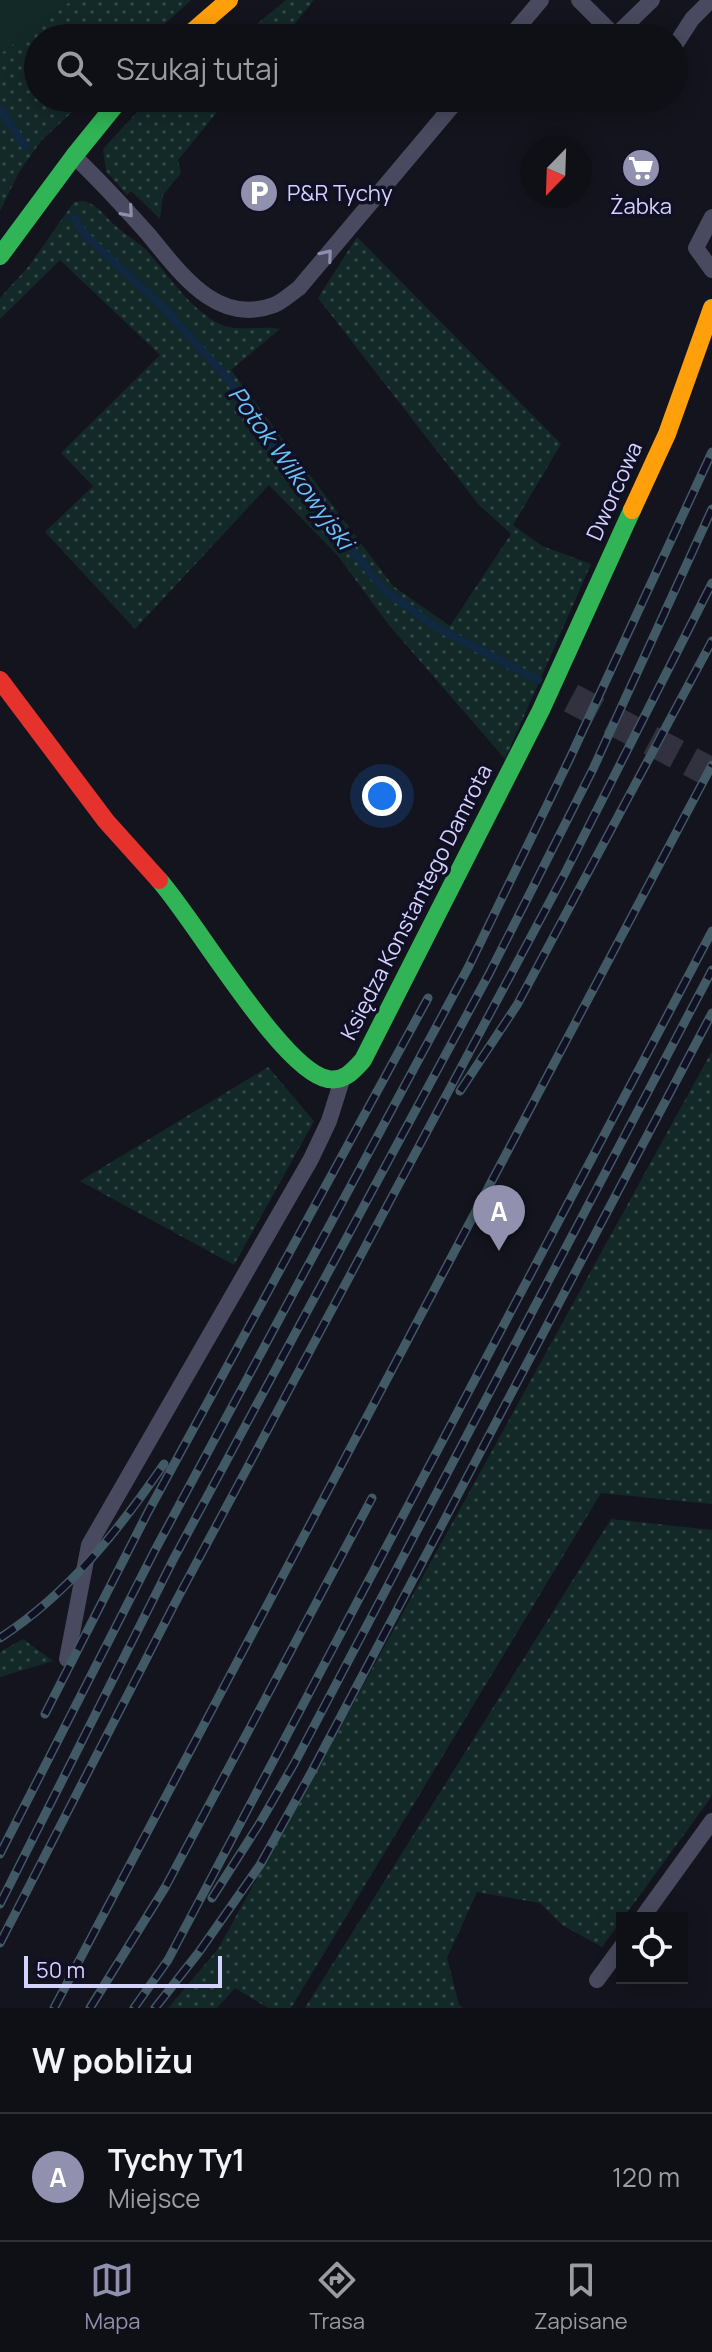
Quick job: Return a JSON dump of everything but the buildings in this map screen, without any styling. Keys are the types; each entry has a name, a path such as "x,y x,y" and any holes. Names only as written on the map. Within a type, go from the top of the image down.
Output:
{"street":[{"path":"201,24 229,0"},
{"path":"0,256 110,112"},
{"name":"Dworcowa","path":"550,690 667,434 712,308"},
{"path":"0,680 106,821 172,895 279,1044 298,1064 321,1079 332,1081 343,1078"},
{"name":"Księdza Konstantego Damrota","path":"343,1078 354,1072 363,1060 550,690"}],"lane":[{"path":"521,24 541,0"},
{"path":"629,24 652,0"},
{"path":"688,25 711,0"},
{"path":"582,1 604,24"},
{"path":"74,156 113,194 195,289 221,305 249,309 274,305 299,288 447,112"},
{"path":"712,217 696,248 712,270"},
{"path":"67,1659 89,1545 311,1159 329,1121 343,1078"},
{"path":"646,1912 712,1821"},
{"path":"597,1980 616,1954"}],"green space":[{"path":"0,0 72,0 40,24 24,24 24,36 0,54"},
{"path":"72,0 191,0 164,24 40,24"},
{"path":"286,0 314,0 294,24 257,24"},
{"path":"24,36 24,112 72,112 41,141 19,172 0,211 0,54"},
{"path":"137,112 217,112 178,160 181,173 163,195 160,219 131,191 127,195 106,171 103,149"},
{"path":"83,201 97,208 143,247 189,300 209,317 228,327 280,329 231,370 393,586 450,626 511,534 479,505 318,298 357,237 561,444 513,525 542,546 591,564 505,759 388,624 338,556 269,485 135,629 45,532 93,486 61,453 160,355 60,260 0,319 0,298 29,266 74,202"},
{"path":"712,1051 712,1504 601,1493 291,2008 268,2008 235,1988 217,2008 168,2008 218,1949"},
{"path":"268,1067 314,1121 234,1265 80,1181"},
{"path":"611,1519 712,1530 712,1796 627,1912 616,1912 616,1928 602,1947 562,1925 540,1903 477,1892 447,1958 459,2005 463,2008 305,2008"},
{"path":"23,1639 53,1661 0,1677 0,1652"}],"waterway":[{"name":"Potok Wilkowyjski","path":"0,109 25,146"},
{"name":"Potok Wilkowyjski","path":"74,218 86,236 165,309 229,380 296,480 385,591 436,627 538,680"}],"tunnel":[{"path":"571,698 712,773"}],"railway":[{"path":"0,1854 154,1552 469,966 570,758 712,452"},
{"path":"0,1904 173,1560 489,974 593,769 712,509"},
{"path":"0,1943 174,1605 565,873 712,583"},
{"path":"460,1091 517,1005 712,641"},
{"path":"54,2008 712,765"},
{"path":"134,2008 168,1960 712,931"},
{"path":"212,1898 294,1764 712,970"},
{"path":"45,1714 148,1512 428,998"},
{"path":"155,2008 260,1865 712,1013"},
{"path":"0,1638 48,1601 91,1559 164,1464"},
{"path":"90,2008 166,1886 372,1498"}],"traffic: fast":[{"path":"0,256 110,112"},
{"path":"159,880 264,1024 288,1051 309,1070 328,1079 339,1079 352,1072 363,1060 541,710 632,510"}],"traffic: slow":[{"path":"201,24 229,0"},
{"path":"632,510 667,434 712,308"}],"traffic: jam":[{"path":"0,680 106,821 159,880"}],"place":[{"name":"Żabka","path":"641,168"},
{"name":"P&R Tychy","path":"259,193"},
{"name":"Tychy Ty1","path":"499,1251"}]}
